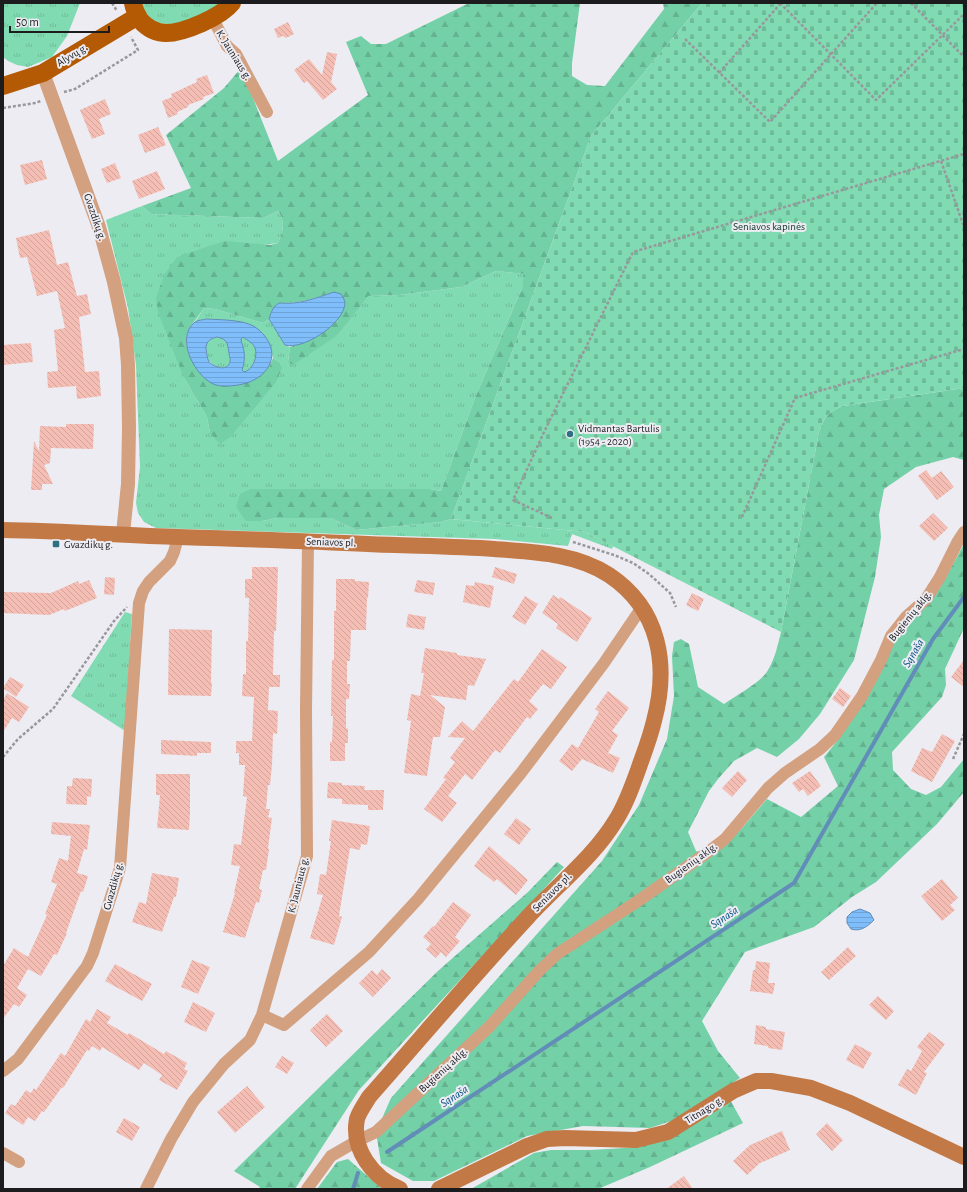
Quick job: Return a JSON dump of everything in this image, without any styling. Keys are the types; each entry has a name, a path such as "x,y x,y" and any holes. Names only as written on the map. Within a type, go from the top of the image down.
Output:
{"main road":[{"path":"132,15 151,30 165,33 177,32 213,19 227,9 232,3"},
{"name":"Alyvų g.","path":"3,86 43,73 132,15"},
{"name":"Seniavos pl.","path":"3,530 449,546 555,555 578,561 608,574 624,587 642,607 652,624 658,645 660,669 659,692 655,719 629,795 617,819 603,840 512,934 368,1097 358,1117 356,1127 357,1141"},
{"name":"Titnago g.","path":"439,1189 527,1146 547,1139 565,1138 636,1140 668,1132 733,1091 756,1081 771,1081 811,1088 850,1103 964,1157"},
{"path":"357,1141 365,1160 376,1175 400,1189"}],"street":[{"name":"K. Jauniaus g.","path":"213,19 226,46 236,54 267,112"},
{"name":"Gvazdikų g.","path":"43,73 99,227 114,282 126,338 129,428 128,484 123,534"},
{"name":"Bugienių aklg.","path":"307,1189 331,1156 376,1132 489,1027 539,971 557,954 638,901 725,839 768,788 820,749 835,735 862,696 881,660 891,636 906,617 926,599 940,577 964,532"},
{"name":"Gvazdikų g.","path":"3,1071 18,1059 87,966 93,954 120,868 140,603 143,591 149,582 170,561 178,537"},
{"name":"K. Jauniaus g.","path":"146,1189 171,1139 193,1102 224,1064 250,1040 262,1015 307,856 306,710 308,541"},
{"path":"262,1015 284,1025 369,952 418,899 521,773 604,663 642,607"},
{"path":"3,1153 19,1162"}],"path":[{"path":"3,108 35,103 75,88 138,50 132,15 112,3"},
{"path":"719,73 781,3 876,100 964,14"},
{"path":"684,39 770,122 877,3"},
{"path":"911,3 964,58"},
{"path":"552,518 513,500 544,432 633,252 964,154"},
{"path":"941,161 964,226"},
{"path":"742,517 795,398 964,349"},
{"path":"573,542 632,563 649,574 670,593 676,607"},
{"path":"3,757 18,739 53,709 123,609 132,604 140,603"},
{"path":"953,759 964,734"}],"green space":[{"path":"3,3 80,3 67,36 52,57 28,67 17,65 3,57"},
{"path":"141,3 222,3 217,8 185,21 174,24 164,24 155,21 147,15"},
{"path":"469,3 580,3 572,63 572,76 587,85 605,86 664,9 663,3 702,3 591,136 451,519 441,522 356,530 331,518 277,518 262,521 246,521 236,507 240,494 251,489 430,489 441,491 475,398 522,288 524,274 496,271 461,287 399,295 368,296 338,335 293,365 288,362 290,347 316,336 338,320 334,292 300,302 279,303 272,310 269,319 263,323 215,309 204,308 189,329 186,343 193,362 206,379 269,367 273,358 279,362 282,368 276,382 230,437 220,444 210,433 207,417 183,376 158,312 156,298 164,275 177,257 224,241 270,245 278,243 283,223 281,215 278,211 263,218 151,214 142,206 191,188 166,135 224,88 241,68 278,161 368,95 346,42 361,36 371,44 386,44"},
{"name":"Seniavos kapinės","path":"702,3 964,3 964,388 843,406 834,410 825,418 819,432 781,632 585,532 451,519 591,136"},
{"path":"142,206 151,214 263,218 278,211 281,215 283,227 278,243 177,257 183,376 207,417 210,433 279,362 273,358 269,343 206,319 195,322 204,308 215,309 263,323 269,319 285,345 290,347 288,361 338,335 367,296 399,295 461,287 496,271 525,274 522,288 475,398 441,491 430,489 252,489 262,521 277,518 331,518 356,530 441,522 451,519 585,532 613,546 612,549 572,534 568,546 495,539 156,528 144,522 138,513 136,503 140,467 136,365 128,308 106,220"},
{"path":"217,337 225,340 228,346 230,361 226,367 223,368 217,367 211,363 207,356 206,346 208,342"},
{"path":"243,337 253,345 256,351 252,366 244,372 242,370 244,362 241,341"},
{"path":"964,388 964,460 953,457 916,467 884,489 879,515 881,537 875,577 854,660 820,714 799,739 777,757 757,748 734,761 709,791 688,832 696,851 710,856 743,827 767,799 801,817 838,786 824,757 838,740 896,635 940,588 964,544 964,628 945,669 946,685 942,697 892,752 893,770 911,789 926,795 941,787 964,759 964,792 937,824 876,882 852,897 814,927 745,952 702,1021 718,1051 740,1078 680,1118 650,1128 583,1126 527,1136 434,1181 413,1181 381,1163 376,1132 391,1098 602,861 639,805 667,739 674,696 672,656 674,642 681,639 689,644 698,687 724,704 754,684 765,675 768,670 781,632 819,432 825,418 834,410 843,406"},
{"path":"125,612 132,614 125,731 71,696"},
{"path":"557,862 564,867 359,1090 295,1189 259,1189 260,1187 234,1171 439,970 528,892"},
{"path":"729,1098 743,1123 650,1167 598,1189 471,1189 534,1153 551,1150 591,1150 641,1147"},
{"path":"348,1159 382,1189 317,1189 337,1162"}],"water":[{"path":"334,292 341,294 345,304 341,315 335,322 328,329 310,340 292,346 285,345 269,319 274,307 279,303 300,302"},
{"path":"206,319 241,322 254,326 259,330 271,346 272,354 267,369 261,376 253,381 240,385 219,386 208,381 201,375 190,357 187,347 187,338 189,329 195,322","holes":["217,337 225,340 228,346 230,361 228,365 223,368 211,364 207,357 207,344 210,340","243,337 253,345 256,351 252,366 244,372 242,370 244,348 241,342"]},
{"path":"860,909 870,913 874,920 863,928 857,930 851,929 847,923 847,917 852,912"}],"building":[{"path":"288,22 294,34 286,38 283,36 278,38 274,29"},
{"path":"327,52 337,54 331,82 337,89 323,100 307,81 304,83 294,70 309,59 322,75"},
{"path":"207,75 214,93 203,97 204,99 188,105 188,107 177,112 178,114 168,118 162,101 172,97 171,94 197,82 196,79"},
{"path":"105,99 111,114 99,119 105,134 92,139 80,110"},
{"path":"158,127 166,145 145,153 138,135"},
{"path":"42,160 47,179 25,185 20,165"},
{"path":"115,163 121,178 107,183 101,169"},
{"path":"157,171 165,189 139,199 132,181"},
{"path":"49,230 57,265 68,262 77,296 87,294 91,314 79,317 85,372 99,371 101,396 77,399 76,386 48,388 47,372 58,371 54,330 65,328 57,291 37,296 27,257 20,258 16,238"},
{"path":"31,343 33,362 3,365 3,345"},
{"path":"66,424 94,424 93,449 51,448 50,463 44,465 53,484 42,484 42,490 31,490 34,441 39,451 40,426 66,427"},
{"path":"926,470 932,478 941,471 954,487 937,500 918,476"},
{"path":"933,513 948,528 934,541 919,526"},
{"path":"252,567 278,567 273,675 280,675 280,687 269,687 268,710 278,711 277,734 273,733 272,765 270,785 268,785 266,809 270,809 268,817 272,818 269,849 266,870 263,870 259,889 262,890 259,903 256,902 245,938 223,932 235,893 240,866 231,865 234,844 241,845 247,797 243,796 245,765 239,765 239,753 236,753 236,741 252,741 254,697 242,696 243,674 246,674 246,641 248,641 249,598 245,598 245,579 252,579"},
{"path":"495,567 517,574 514,584 492,577"},
{"path":"105,577 115,578 114,595 104,594"},
{"path":"336,579 355,579 355,581 369,582 366,630 351,630 350,661 347,661 347,684 350,684 349,699 346,699 346,728 348,729 348,743 345,743 345,761 330,761 330,742 332,742 333,716 331,716 332,660 334,660 334,611 336,611"},
{"path":"89,580 97,598 65,611 64,609 49,615 3,613 3,592 51,593 78,581 79,584"},
{"path":"417,580 435,583 433,595 414,592"},
{"path":"475,582 494,586 490,608 463,602 466,585 474,586"},
{"path":"692,593 704,599 698,611 686,605"},
{"path":"553,595 559,599 560,597 592,618 577,642 556,628 558,624 542,613"},
{"path":"525,596 538,604 525,625 512,617"},
{"path":"408,614 426,617 424,630 406,627"},
{"path":"169,629 212,630 211,696 168,695"},
{"path":"425,648 457,653 457,655 486,659 474,686 468,685 466,700 430,695 445,707 440,737 433,737 427,776 404,773 411,721 407,720 411,694 420,696 424,673 421,673"},
{"path":"542,649 567,667 551,689 543,684 529,701 538,709 530,719 527,717 500,753 495,750 472,780 465,774 448,796 457,803 442,822 424,809 446,779 443,778 455,762 450,758 465,738 448,737 462,721 473,731 514,679 518,682"},
{"path":"964,660 964,687 951,677"},
{"path":"10,677 24,685 16,697 3,688"},
{"path":"840,688 851,696 843,707 832,699"},
{"path":"608,691 629,708 612,731 618,735 608,753 620,758 613,773 582,759 572,771 559,761 572,744 578,748 599,712 595,709"},
{"path":"7,693 29,707 19,722 12,718 3,732 3,700"},
{"path":"942,734 955,741 932,782 911,771 922,748 932,752"},
{"path":"161,740 211,742 211,753 197,753 197,756 161,754"},
{"path":"738,771 747,780 732,797 722,788"},
{"path":"810,771 821,786 808,796 803,789 799,792 792,783"},
{"path":"156,774 190,774 189,830 157,828 160,795 156,795"},
{"path":"73,778 92,779 91,797 87,796 87,805 66,804 67,786 72,786"},
{"path":"328,782 342,783 342,785 365,786 364,790 384,790 383,810 368,810 368,805 342,804 342,799 327,798"},
{"path":"516,818 531,829 519,845 504,834"},
{"path":"332,820 370,826 367,845 361,844 360,850 350,848 339,916 342,917 334,945 310,938 323,895 317,894 320,874 326,875 331,841 329,841"},
{"path":"52,822 90,825 87,850 84,849 77,873 88,876 83,892 81,891 67,933 57,955 54,954 41,976 28,969 17,988 27,995 19,1007 14,1004 3,1019 3,966 14,948 28,957 47,915 45,914 57,884 51,882 59,858 68,861 71,836 51,834"},
{"path":"489,846 528,880 516,895 497,879 494,882 474,866"},
{"path":"152,873 179,878 176,897 174,897 162,932 132,922 139,902 146,904"},
{"path":"942,879 958,898 950,905 955,910 942,921 921,896"},
{"path":"453,902 471,915 455,937 460,941 446,957 441,952 436,958 426,949 431,944 423,937 433,926 434,927"},
{"path":"848,947 856,956 829,980 821,972"},
{"path":"192,960 210,967 198,994 181,987"},
{"path":"756,961 770,963 768,983 775,983 773,994 750,991"},
{"path":"115,964 152,984 142,1001 105,981"},
{"path":"382,969 391,978 373,997 359,983 372,970 377,975"},
{"path":"878,996 894,1011 886,1020 869,1005"},
{"path":"193,1002 215,1013 206,1032 184,1022"},
{"path":"97,1009 111,1017 107,1023 128,1035 129,1033 164,1054 166,1051 187,1063 184,1069 188,1071 177,1090 159,1080 162,1075 144,1063 139,1070 102,1047 100,1051 92,1046 89,1051 87,1050 63,1088 62,1087 44,1112 42,1111 35,1121 28,1117 23,1125 5,1113 11,1104 15,1106 26,1090 31,1093 34,1088 36,1090 61,1053 65,1056 86,1019 90,1022"},
{"path":"327,1014 343,1031 326,1047 310,1030"},
{"path":"756,1025 766,1027 766,1029 785,1032 782,1050 754,1044"},
{"path":"929,1032 945,1044 924,1072 927,1073 916,1095 898,1085 907,1069 911,1071 922,1051 917,1047"},
{"path":"855,1044 872,1053 863,1069 846,1060"},
{"path":"282,1056 294,1063 287,1074 275,1067"},
{"path":"247,1086 265,1107 235,1133 217,1112"},
{"path":"124,1118 140,1127 132,1141 116,1132"},
{"path":"827,1123 843,1140 832,1151 816,1134"},
{"path":"782,1131 790,1150 760,1163 747,1175 733,1161 750,1145"},
{"path":"684,1176 693,1189 666,1189"}],"waterway":[{"name":"Sąnaša","path":"387,1152 794,883 933,639 964,597"},
{"name":"Sąnaša","path":"353,1189 358,1173"}],"place":[{"name":"Vidmantas Bartulis (1954 - 2020)","path":"570,434"},
{"name":"Gvazdikų g.","path":"56,544"}]}
